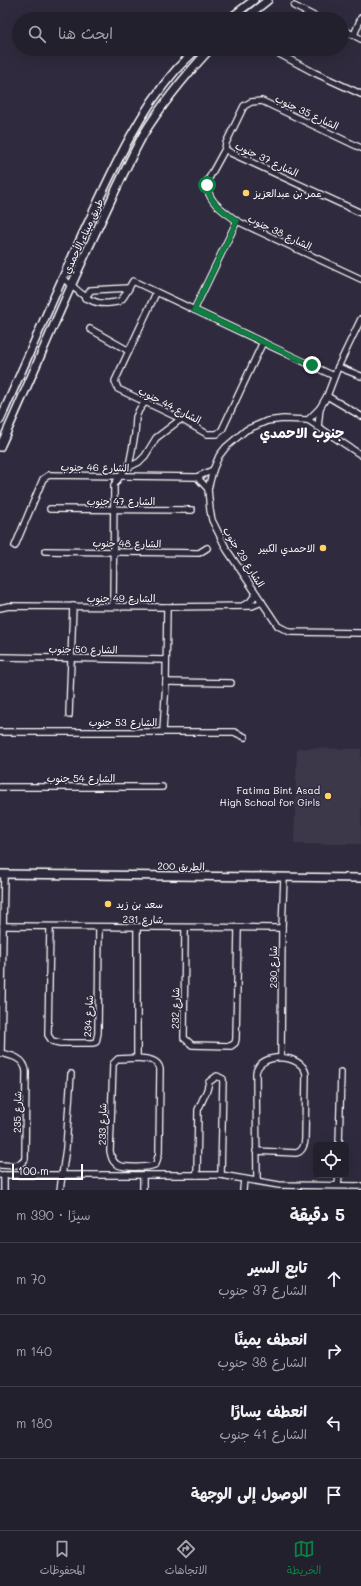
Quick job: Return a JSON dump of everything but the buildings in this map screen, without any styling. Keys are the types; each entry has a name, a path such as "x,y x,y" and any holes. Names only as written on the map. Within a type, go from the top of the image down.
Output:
{"main road":[{"path":"238,12 254,0"},
{"path":"253,12 268,0"},
{"name":"طريق ميناء الأحمدي","path":"0,420 62,278 112,172 130,138 160,90 190,56"},
{"name":"طريق ميناء الأحمدي","path":"0,447 71,284 128,164 144,134 168,98 204,56"},
{"name":"الطريق 200","path":"2,874 361,878"}],"street":[{"path":"294,6 306,12"},
{"path":"354,35 361,18"},
{"path":"349,32 361,39"},
{"path":"283,56 315,73 361,94"},
{"name":"الشارع 35 جنوب","path":"225,149 226,143 244,106 251,102 262,101 361,148"},
{"name":"الشارع 37 جنوب","path":"237,221 214,203 207,189 208,180 225,149 237,156 361,213"},
{"name":"الشارع 38 جنوب","path":"194,310 237,221 361,279"},
{"path":"62,278 71,284 85,298 101,304 119,302 133,281 334,376"},
{"path":"85,298 91,290 129,288"},
{"name":"الشارع 44 جنوب","path":"156,293 114,381 118,389 181,419 207,434 216,434 222,430 263,342"},
{"path":"361,319 334,376 327,396 320,408 308,420 361,455"},
{"path":"90,329 129,351"},
{"path":"338,367 361,376"},
{"path":"327,396 361,416"},
{"path":"113,606 114,488 115,482 128,466 135,434 136,417 145,402"},
{"path":"318,427 320,408"},
{"path":"128,466 139,462 145,456 156,438 181,419"},
{"name":"الشارع 29 جنوب","path":"308,420 283,419 267,421 246,430 226,447 219,456 213,470 208,489 210,510 217,531 227,550 275,623 281,628 290,632 361,633"},
{"name":"الشارع 46 جنوب","path":"15,546 42,479 49,475 197,477 213,470"},
{"path":"197,477 208,489"},
{"name":"الشارع 47 جنوب","path":"50,509 192,510"},
{"name":"الشارع 48 جنوب","path":"45,551 199,553 207,548"},
{"path":"242,605 250,602 257,595"},
{"name":"الشارع 49 جنوب","path":"0,608 9,606 252,606 262,602"},
{"path":"70,715 73,606"},
{"path":"163,731 166,682 167,607"},
{"name":"الشارع 50 جنوب","path":"0,657 166,660"},
{"path":"166,682 231,683"},
{"name":"الشارع 53 جنوب","path":"0,732 234,732 245,737"},
{"name":"الشارع 54 جنوب","path":"0,787 162,787"},
{"name":"شارع 235","path":"2,874 3,926 0,1053 22,1060 26,1068 25,1158 20,1165"},
{"name":"شارع 230","path":"281,1057 284,877"},
{"name":"شارع 231","path":"3,926 282,928"},
{"name":"شارع 234","path":"50,927 48,1035 52,1041 56,1042 92,1043 96,1042 98,1033 99,927"},
{"path":"137,928 137,1058"},
{"name":"شارع 232","path":"185,928 184,1038 192,1045 231,1046 235,1043 236,1039 238,928"},
{"path":"256,1152 296,1153 300,1152 304,1145 305,1071 300,1064 281,1057 262,1062 256,1069 256,1152 257,1180"},
{"name":"شارع 233","path":"137,1058 156,1062 160,1067 159,1153 158,1161 154,1166 121,1166 114,1162 111,1155 112,1064 118,1059 137,1058"},
{"path":"339,1142 341,1072"},
{"path":"60,1190 66,1148 71,1074"},
{"path":"197,1175 198,1110 209,1082 217,1076 223,1079 221,1175"},
{"path":"0,1165 20,1165 22,1175"},
{"path":"152,1175 154,1166"},
{"path":"4,1190 2,1175 221,1175 257,1180 279,1187 338,1185 361,1186"},
{"path":"143,1175 143,1190"},
{"path":"338,1185 339,1178"},
{"path":"243,1190 244,1179"}],"shaded area":[{"name":"Fatima Bint Asad High School for Girls","path":"297,748 361,749 361,844 294,844"}],"place":[{"name":"عمر بن عبدالعزيز","path":"246,193"},
{"name":"الاحمدي الكبير","path":"323,548"},
{"name":"Fatima Bint Asad High School for Girls","path":"328,796"},
{"name":"سعد بن زيد","path":"108,904"}],"district":[{"name":"جنوب الاحمدي","path":"302,432"}],"route":[{"path":"207,185 208,194 214,203 237,221 194,310 312,365"}]}
